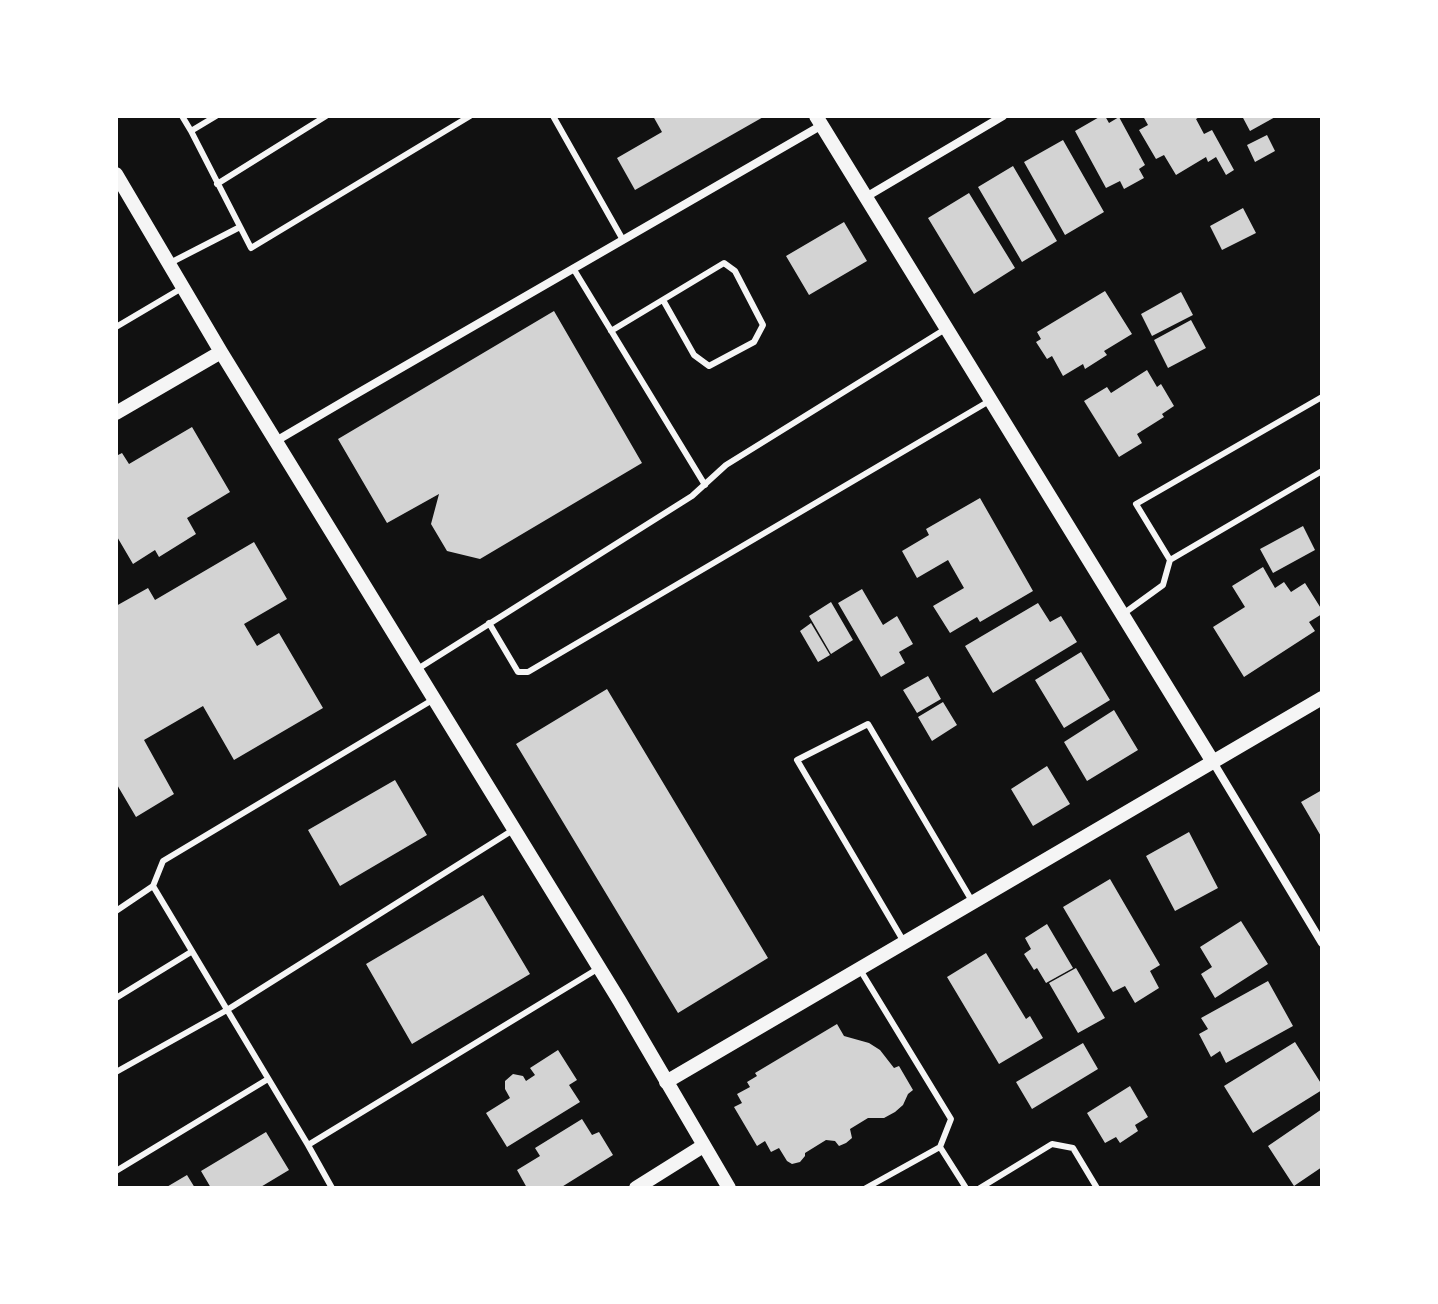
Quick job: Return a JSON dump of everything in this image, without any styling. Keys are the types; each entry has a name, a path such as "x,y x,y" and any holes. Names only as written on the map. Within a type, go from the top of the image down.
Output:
{"street":[{"path":"866,197 1003,116"},
{"path":"276,441 623,240 819,121 1322,943"},
{"path":"116,174 221,352 599,968 729,1188"},
{"path":"116,413 221,352"},
{"path":"666,1082 1322,698"},
{"path":"636,1188 703,1146"}],"lane":[{"path":"182,116 251,248 470,116"},
{"path":"191,131 216,116"},
{"path":"217,184 326,116"},
{"path":"553,116 623,240"},
{"path":"170,263 240,227"},
{"path":"611,331 724,263 735,271 763,325 754,342 709,366 694,355 663,300"},
{"path":"573,268 705,485"},
{"path":"116,327 183,287"},
{"path":"416,670 692,496 726,465 947,328"},
{"path":"1170,560 1136,504 1322,397"},
{"path":"489,623 518,672 528,672 991,400"},
{"path":"1123,614 1163,585 1170,560 1322,471"},
{"path":"116,911 153,886 163,861 434,699"},
{"path":"904,942 797,760 868,724 972,902"},
{"path":"116,1072 227,1010 514,829"},
{"path":"153,886 332,1188"},
{"path":"116,998 191,952"},
{"path":"308,1145 599,968"},
{"path":"859,968 951,1119 940,1147 866,1188"},
{"path":"116,1171 268,1079"},
{"path":"980,1188 1052,1144 1073,1148 1097,1188"},
{"path":"940,1147 966,1188"}],"building":[{"path":"653,116 765,116 635,190 617,158 662,132"},
{"path":"1105,116 1109,123 1119,117 1145,165 1139,169 1144,178 1124,189 1120,181 1106,188 1075,131"},
{"path":"1143,116 1201,116 1196,119 1204,134 1212,130 1234,170 1226,175 1216,157 1208,162 1206,157 1176,175 1164,155 1156,159 1139,130 1148,125"},
{"path":"1242,116 1277,116 1250,131"},
{"path":"1267,135 1275,151 1255,162 1247,145"},
{"path":"1063,140 1104,212 1065,235 1024,162"},
{"path":"1013,166 1057,241 1022,262 978,187"},
{"path":"969,193 1015,268 974,294 928,218"},
{"path":"1243,208 1256,233 1222,250 1210,226"},
{"path":"844,222 867,261 809,295 786,256"},
{"path":"1105,291 1132,334 1104,351 1107,355 1085,369 1083,364 1063,376 1052,356 1047,359 1036,342 1041,339 1037,332"},
{"path":"1181,292 1193,315 1152,336 1141,314"},
{"path":"554,311 642,463 480,559 447,551 431,524 439,494 387,523 338,439"},
{"path":"1191,320 1206,348 1168,368 1154,340"},
{"path":"1147,370 1157,387 1161,384 1174,406 1162,414 1164,417 1137,434 1142,443 1119,457 1084,401 1107,387 1111,393"},
{"path":"192,427 230,492 187,518 196,534 159,557 155,550 133,564 116,535 116,456 122,453 129,464"},
{"path":"980,498 1033,591 980,622 977,617 950,633 933,606 964,588 948,560 917,578 902,551 929,535 926,529"},
{"path":"1303,526 1315,550 1273,573 1260,549"},
{"path":"254,542 287,599 244,624 257,646 279,633 323,708 234,760 203,706 144,740 174,794 136,817 116,783 116,606 148,588 155,600"},
{"path":"1263,567 1275,588 1284,582 1291,592 1305,583 1322,614 1309,622 1315,631 1244,677 1213,627 1245,607 1232,586"},
{"path":"862,589 883,625 897,616 913,644 899,652 905,663 881,677 838,603"},
{"path":"831,602 853,640 831,654 809,616"},
{"path":"1038,603 1050,622 1061,616 1077,642 993,693 965,646"},
{"path":"811,623 830,655 818,662 800,631"},
{"path":"1081,652 1110,700 1064,728 1035,680"},
{"path":"928,676 941,699 917,713 903,690"},
{"path":"607,689 768,958 678,1013 516,744"},
{"path":"943,702 957,725 932,741 918,717"},
{"path":"1114,710 1138,750 1087,781 1064,742"},
{"path":"1047,766 1070,804 1033,826 1011,789"},
{"path":"395,780 427,835 340,886 308,830"},
{"path":"1322,790 1322,838 1301,802"},
{"path":"1189,832 1218,888 1175,911 1146,856"},
{"path":"1110,879 1160,965 1150,971 1159,988 1135,1003 1125,986 1113,992 1063,907"},
{"path":"483,895 530,974 412,1044 366,964"},
{"path":"1241,921 1268,964 1215,998 1201,974 1212,967 1200,947"},
{"path":"1047,924 1073,968 1046,983 1024,954 1031,949 1025,938"},
{"path":"986,953 1026,1019 1030,1016 1043,1038 999,1064 947,977"},
{"path":"1076,968 1105,1018 1078,1033 1049,983"},
{"path":"1268,981 1293,1026 1226,1063 1220,1051 1211,1057 1199,1034 1208,1029 1201,1018"},
{"path":"837,1024 844,1036 869,1043 880,1050 894,1068 899,1066 913,1090 895,1112 884,1118 868,1118 850,1129 852,1138 846,1143 839,1146 835,1141 826,1140 805,1153 800,1162 792,1164 779,1148 771,1152 765,1141 757,1146 734,1107 742,1103 737,1094 750,1087 747,1082 757,1076 755,1073"},
{"path":"1295,1042 1322,1085 1322,1090 1253,1133 1224,1086"},
{"path":"1083,1043 1098,1069 1032,1109 1016,1082"},
{"path":"558,1050 577,1080 569,1085 580,1102 507,1147 486,1113 510,1098 505,1081 513,1074 523,1076 526,1081 535,1075 530,1068"},
{"path":"1130,1086 1148,1117 1135,1125 1138,1131 1120,1143 1116,1137 1105,1143 1087,1113"},
{"path":"1322,1109 1322,1167 1294,1186 1268,1146"},
{"path":"582,1119 592,1135 599,1132 613,1155 560,1188 527,1188 517,1170 540,1156 535,1148"},
{"path":"266,1132 289,1170 259,1188 211,1188 201,1171"},
{"path":"187,1175 195,1188 165,1188"}]}
